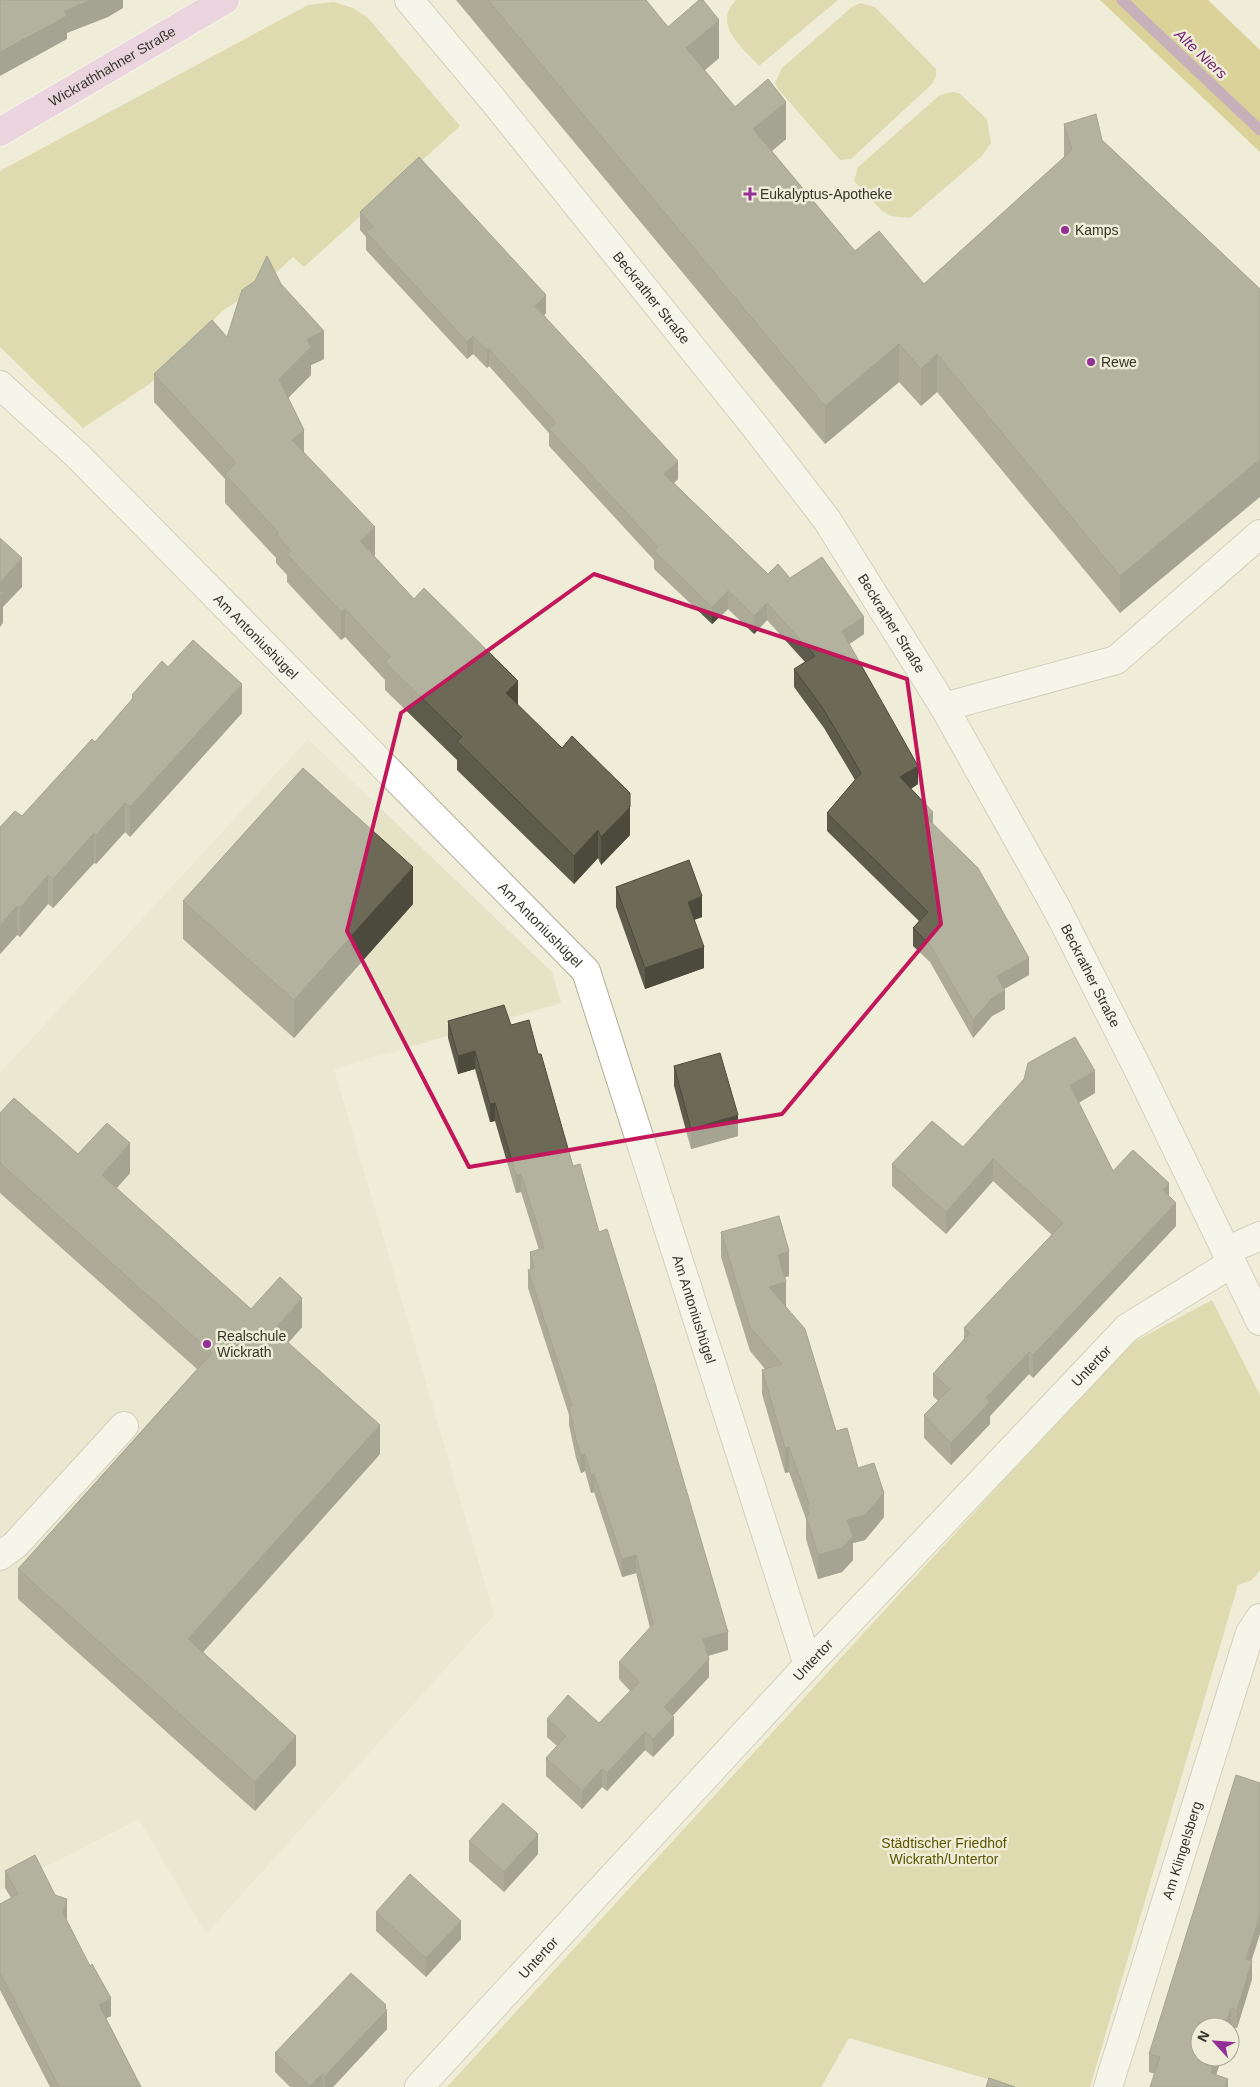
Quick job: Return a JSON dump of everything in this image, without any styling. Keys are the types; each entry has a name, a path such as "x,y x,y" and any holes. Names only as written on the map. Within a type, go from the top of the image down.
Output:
{"main road":[{"name":"Wickrathhahner Straße","path":"0,132 221,2"}],"street":[{"name":"Beckrather Straße","path":"409,0 493,100 757,429 827,520 944,707 1075,944 1260,1321"},
{"name":"Am Antoniushügel","path":"0,385 77,455 586,971 808,1665"},
{"path":"944,707 1116,660 1260,534"},
{"name":"Untertor","path":"419,2087 808,1665 1128,1328 1260,1236"},
{"path":"0,1556 15,1545 124,1426"},
{"name":"Am Klingelsberg","path":"1108,2087 1250,1633 1260,1618"}],"highlighted area":[{"path":"594,574 907,679 941,924 782,1114 469,1167 347,931 401,713"}],"shaded area":[{"path":"1100,0 1208,0 1260,50 1260,152"},
{"name":"Realschule Wickrath","path":"308,739 552,972 561,1003 334,1069 494,1615 206,1934 139,1819 0,1890 0,1073"}],"green space":[{"path":"736,0 838,0 759,66 738,43 728,27 729,9"},
{"path":"334,2 353,8 368,18 460,126 304,267 293,257 264,284 222,311 187,350 148,385 83,428 0,347 0,171 308,5"},
{"path":"860,3 875,7 936,69 936,76 932,84 851,159 840,160 778,89 775,83 782,68 852,7"},
{"path":"953,92 959,93 987,119 991,143 982,156 910,218 890,216 881,210 854,181 858,167 940,95"},
{"name":"Städtischer Friedhof Wickrath/Untertor","path":"1212,1300 1260,1395 1260,1570 1252,1580 1238,1585 1090,2087 1015,2087 849,2038 821,2087 447,2087 1128,1345"}],"building":[{"path":"0,0 91,0 64,11 67,16 0,52"},
{"path":"488,0 646,0 668,27 699,0 703,0 719,20 686,48 735,107 768,79 786,102 753,129 855,251 879,231 924,284 1072,150 1064,124 1096,114 1102,140 1260,289 1260,459 1120,576 937,354 921,369 899,344 825,406"},
{"path":"419,157 546,295 535,306 678,461 664,474 768,574 778,564 790,578 822,557 864,617 842,631 918,766 900,777 933,812 927,818 978,868 1029,958 997,976 1005,991 992,998 973,1020 930,945 913,928 928,912 827,813 861,773 824,710 794,669 815,656 767,603 754,616 728,591 712,607 654,551 658,547 549,429 556,423 489,349 487,350 473,336 467,342 366,232 373,226 360,212"},
{"path":"267,256 281,284 324,331 307,339 311,347 279,379 304,430 292,440 375,527 360,541 414,599 424,588 518,681 506,693 562,748 572,736 630,793 630,807 601,837 598,830 574,856 457,741 462,737 385,662 390,657 345,609 341,612 287,554 291,551 276,534 278,532 225,474 236,463 154,374 212,320 227,337 242,290 255,281"},
{"path":"0,538 22,558 0,582"},
{"path":"193,640 242,684 130,807 125,803 96,835 94,833 53,879 48,875 20,908 17,906 0,925 0,827 15,811 22,816 92,739 95,742 162,661 168,667"},
{"path":"303,768 413,867 294,1000 183,901"},
{"path":"689,860 702,896 688,902 704,947 645,968 616,887"},
{"path":"504,1005 511,1025 529,1020 538,1054 541,1054 573,1166 580,1164 599,1232 607,1229 654,1380 728,1632 703,1639 709,1659 664,1707 674,1717 653,1739 645,1732 607,1773 602,1769 582,1791 546,1758 566,1736 547,1719 568,1695 599,1723 639,1682 619,1662 653,1624 636,1555 622,1559 594,1474 591,1475 585,1454 581,1455 576,1440 569,1407 572,1406 528,1270 534,1268 530,1252 544,1248 521,1174 516,1175 495,1103 490,1104 475,1051 458,1056 448,1021"},
{"path":"1075,1037 1095,1071 1070,1085 1113,1171 1133,1150 1169,1183 1163,1190 1176,1203 1033,1355 1029,1352 986,1398 990,1402 951,1443 924,1415 950,1389 933,1374 970,1333 964,1328 1063,1223 993,1159 946,1212 892,1164 932,1121 963,1147 1024,1079 1028,1063"},
{"path":"720,1053 738,1115 691,1129 674,1066"},
{"path":"14,1098 78,1154 107,1123 130,1143 102,1175 251,1309 280,1277 302,1298 274,1330 380,1425 188,1639 296,1736 255,1782 18,1569 212,1353 0,1163 0,1113"},
{"path":"779,1216 789,1251 778,1255 786,1282 769,1287 805,1329 836,1431 847,1428 858,1468 874,1463 884,1493 865,1515 847,1520 853,1536 842,1548 818,1555 806,1515 809,1514 806,1505 809,1504 789,1447 785,1448 762,1370 782,1364 750,1327 721,1232"},
{"path":"1236,1775 1260,1783 1260,1915 1246,1959 1252,1961 1237,2010 1231,2008 1228,2017 1190,2017 1190,2067 1213,2067 1211,2073 1228,2079 1225,2087 1150,2087 1160,2057 1149,2054"},
{"path":"503,1803 538,1834 504,1872 469,1841"},
{"path":"35,1855 55,1895 67,1899 63,1913 90,1966 92,1964 111,1998 99,2005 141,2087 59,2087 0,1973 0,1904 18,1894 5,1871"},
{"path":"410,1874 461,1921 426,1958 376,1912"},
{"path":"351,1973 386,2005 384,2007 387,2010 325,2076 322,2074 310,2086 275,2053"},
{"path":"989,2078 1015,2087 986,2087"}],"waterway":[{"name":"Alte Niers","path":"1122,0 1260,130"}],"place":[{"name":"Eukalyptus-Apotheke","path":"750,194"},
{"name":"Kamps","path":"1065,230"},
{"name":"Rewe","path":"1091,362"},
{"name":"Realschule Wickrath","path":"207,1344"}]}
